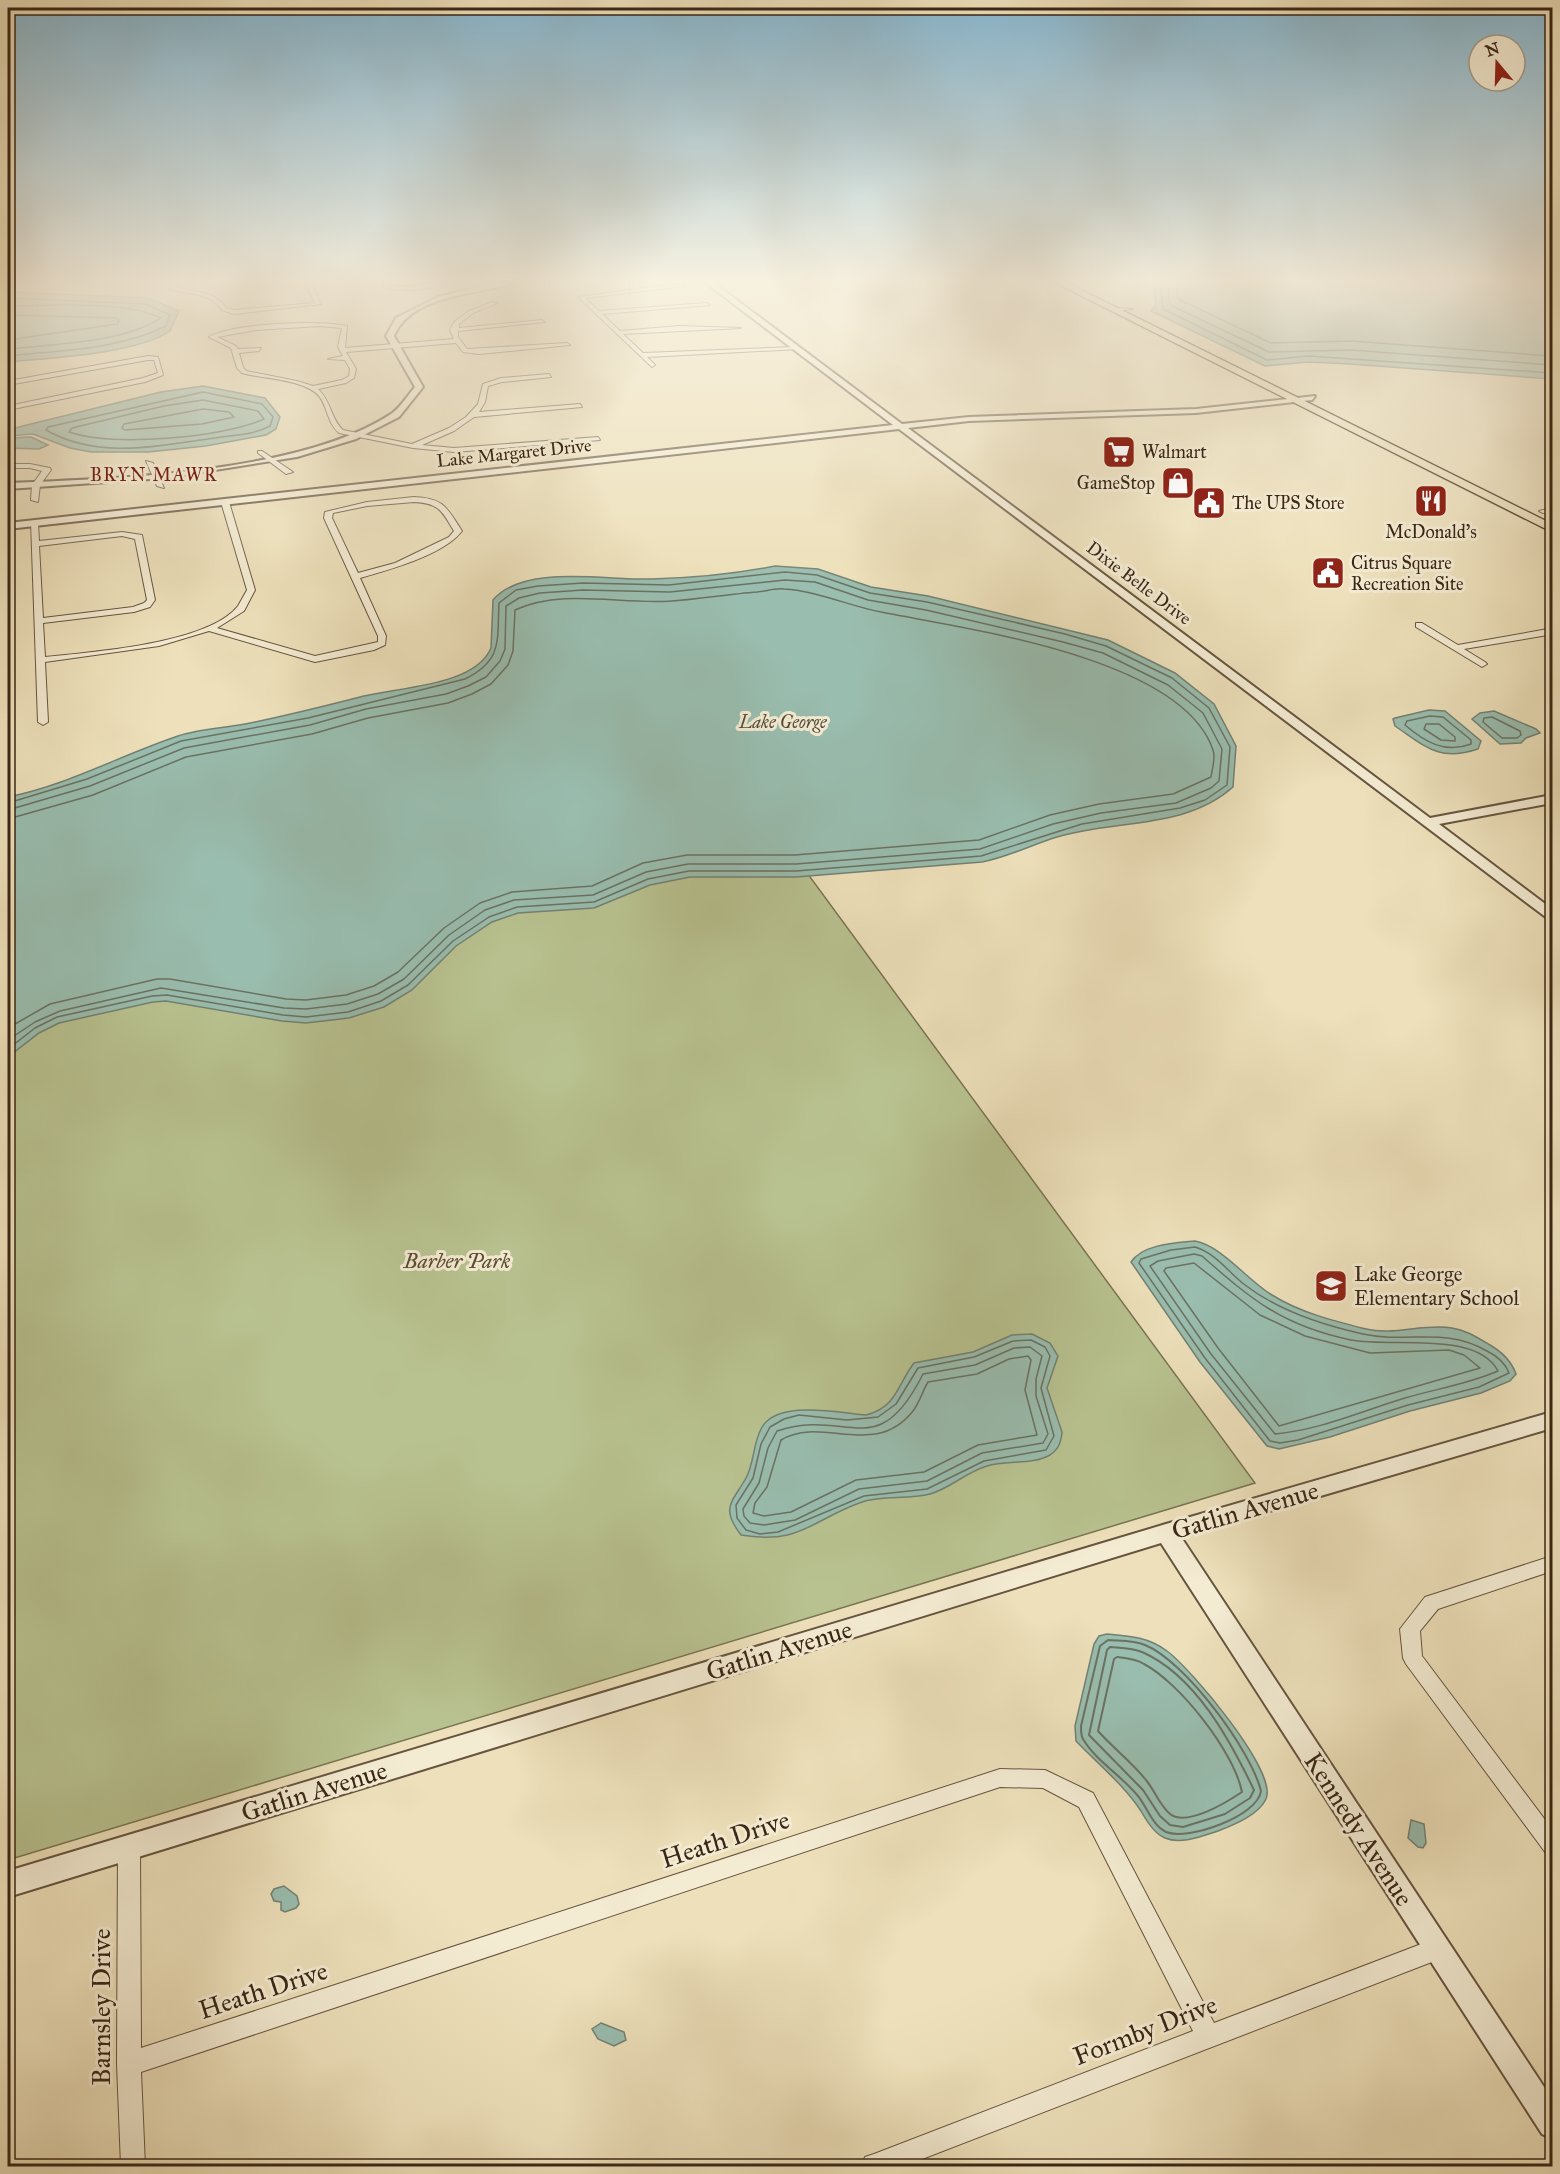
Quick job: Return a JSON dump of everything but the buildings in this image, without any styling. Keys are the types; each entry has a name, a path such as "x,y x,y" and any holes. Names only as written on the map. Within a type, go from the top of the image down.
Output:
{"main road":[{"path":"1258,381 1552,528"},
{"path":"1279,381 1528,504 1549,512"},
{"path":"1461,483 1484,486 1513,501 1528,504"}],"street":[{"path":"8,408 138,381"},
{"path":"285,381 314,388 343,381"},
{"path":"8,486 156,475 274,459 359,435 395,417 416,394 419,387 416,381"},
{"path":"408,456 417,447 455,427 472,415 483,399 485,385 496,381"},
{"name":"Dixie Belle Drive","path":"839,381 1552,915"},
{"path":"314,388 327,404 334,427 341,432 417,447 484,449 598,439"},
{"name":"Lake Margaret Drive","path":"8,526 1009,416 1196,411 1312,398"},
{"path":"472,415 580,406"},
{"path":"260,452 274,459 289,472"},
{"path":"150,463 161,486"},
{"path":"8,466 36,466 47,470 36,485 35,500"},
{"path":"212,628 315,659 374,647 382,643 382,636 354,577 328,518 329,512 344,507 424,498 441,505 458,531 452,539 398,565 354,577"},
{"path":"40,660 148,646 212,628 239,612 249,600 251,590 225,502"},
{"path":"34,523 43,722"},
{"path":"34,544 122,534 139,537 151,600 147,605 134,609 38,621"},
{"path":"1419,625 1482,664"},
{"path":"1456,648 1548,632"},
{"path":"1428,822 1552,799"},
{"name":"Gatlin Avenue","path":"8,1884 1166,1533 1552,1420"},
{"name":"Kennedy Avenue","path":"1166,1533 1552,2124"},
{"path":"1552,1564 1432,1603 1410,1629 1413,1658 1552,1845"},
{"name":"Heath Drive","path":"129,2064 1000,1778 1045,1779 1086,1800 1208,2036"},
{"name":"Barnsley Drive","path":"129,1847 129,2064 133,2166"},
{"name":"Formby Drive","path":"874,2166 1437,1949"}],"green space":[{"name":"Barber Park","path":"730,768 1255,1483 8,1860 8,886"}],"water":[{"path":"203,386 265,398 280,417 276,429 266,435 206,446 148,452 91,452 70,448 33,434 8,436 8,430 23,426 161,392"},
{"path":"31,437 48,445 39,449 8,448 8,438"},
{"name":"Lake George","path":"775,566 818,569 871,587 928,596 1108,640 1175,673 1214,704 1236,746 1233,787 1214,801 1172,817 1079,831 982,862 796,877 690,877 650,885 594,908 518,913 492,922 456,946 412,990 384,1007 349,1018 306,1023 166,1001 153,1002 59,1023 39,1033 8,1057 8,797 52,785 186,734 260,721 453,678 482,661 491,648 493,600 507,589 525,581 568,576 634,579 683,578"},
{"path":"1429,710 1445,711 1481,741 1478,749 1465,753 1443,753 1425,746 1395,726 1393,719 1395,718"},
{"path":"1494,711 1536,729 1540,733 1526,738 1521,743 1500,744 1472,719 1480,713"},
{"path":"1195,1241 1215,1249 1263,1289 1306,1312 1377,1331 1431,1327 1452,1328 1476,1337 1498,1351 1509,1361 1516,1374 1510,1381 1481,1393 1410,1411 1330,1437 1279,1449 1267,1446 1200,1362 1131,1262 1143,1251 1151,1248"},
{"path":"1032,1334 1050,1343 1058,1356 1047,1388 1062,1432 1059,1445 1050,1455 1036,1460 987,1466 930,1494 862,1502 792,1534 778,1537 741,1535 731,1518 730,1505 749,1472 758,1435 769,1420 780,1414 809,1410 866,1415 884,1407 890,1401 914,1363 973,1352 1012,1335"},
{"path":"1107,1634 1138,1638 1160,1646 1194,1677 1212,1698 1246,1744 1259,1766 1266,1785 1266,1799 1252,1815 1218,1831 1198,1837 1178,1841 1165,1838 1154,1830 1134,1801 1110,1774 1076,1741 1075,1726 1094,1644 1099,1636"},
{"path":"1411,1820 1424,1824 1426,1843 1423,1848 1418,1847 1408,1838"},
{"path":"284,1886 297,1896 299,1904 296,1908 285,1912 281,1910 281,1902 274,1901 271,1894 274,1889"},
{"path":"601,2023 624,2032 626,2040 614,2046 598,2039 592,2029"}],"place":[{"name":"Walmart","path":"1119,452"},
{"name":"GameStop","path":"1178,483"},
{"name":"McDonald's","path":"1431,501"},
{"name":"The UPS Store","path":"1209,503"},
{"name":"Citrus Square Recreation Site","path":"1328,573"},
{"name":"Lake George Elementary School","path":"1331,1286"}],"district":[{"name":"BRYN MAWR","path":"154,475"}]}
